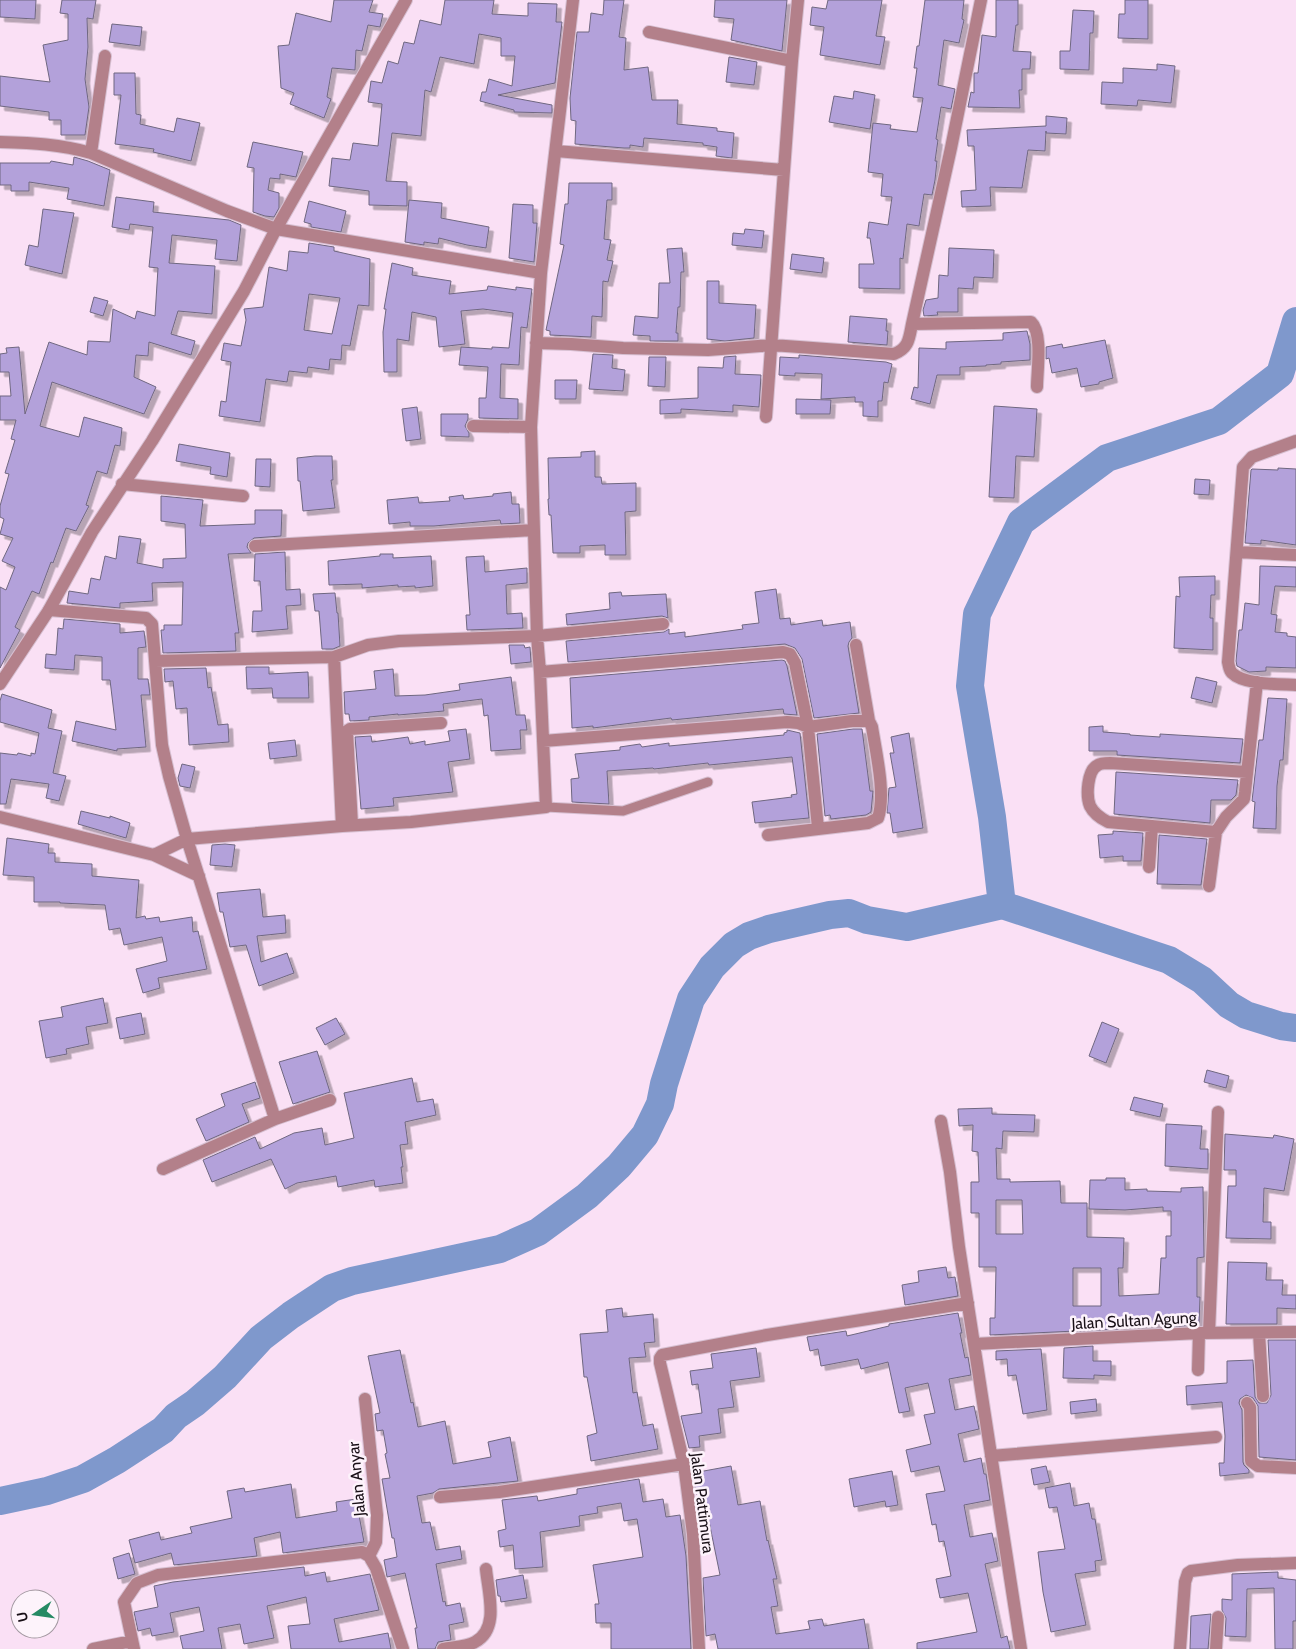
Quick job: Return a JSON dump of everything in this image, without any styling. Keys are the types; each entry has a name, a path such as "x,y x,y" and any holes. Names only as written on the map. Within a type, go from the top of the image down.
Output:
{"street":[{"path":"0,684 49,610 92,532 244,291 276,229 406,0"},
{"path":"154,855 187,839 347,825 411,822 546,807 537,636 531,428 540,273 573,0"},
{"path":"766,418 798,0"},
{"path":"536,344 708,350 772,345 894,354 902,351 906,347 912,324 981,0"},
{"path":"649,32 792,61"},
{"path":"91,153 105,56"},
{"path":"0,142 51,144 91,153 226,211 276,229 540,273"},
{"path":"556,152 784,170"},
{"path":"912,324 1031,322 1036,327 1038,340 1037,388"},
{"path":"473,426 531,428"},
{"path":"1296,441 1252,457 1243,467 1228,662 1233,674 1257,682 1296,685"},
{"path":"122,484 243,496"},
{"path":"255,546 533,530"},
{"path":"1237,552 1296,554"},
{"path":"49,610 146,618 150,620 153,627 162,746 187,839 275,1119"},
{"path":"155,661 334,657 368,644 399,641 537,636 664,624"},
{"path":"768,835 868,823 878,818 881,808 881,795 872,727 869,722 856,645"},
{"path":"540,672 782,652 790,654 795,663 808,727 818,828"},
{"path":"334,657 347,825"},
{"path":"1209,886 1216,832 1226,817 1244,799 1257,682"},
{"path":"544,741 787,722 798,723 808,727 852,721 869,722"},
{"path":"347,825 347,731 350,729 441,723"},
{"path":"1216,832 1108,822 1098,817 1090,805 1088,792 1091,771 1098,764 1110,763 1247,772"},
{"path":"0,817 154,855 200,876"},
{"path":"1149,866 1152,826"},
{"path":"163,1169 275,1119 330,1100"},
{"path":"1198,1370 1204,1333 1218,1112"},
{"path":"941,1121 1021,1649"},
{"name":"Jalan Pattimura","path":"699,1649 693,1534 684,1464 660,1363 662,1355 878,1316 968,1303"},
{"path":"1259,1332 1264,1396"},
{"name":"Jalan Sultan Agung","path":"974,1344 1204,1333 1296,1332"},
{"name":"Jalan Anyar","path":"365,1399 377,1515 376,1542 369,1556"},
{"path":"1247,1403 1250,1407 1250,1461 1258,1466 1296,1468"},
{"path":"992,1456 1216,1437"},
{"path":"440,1497 499,1492 684,1464"},
{"path":"93,1649 133,1645 124,1602 137,1583 158,1575 362,1552 369,1556 376,1568 403,1649"},
{"path":"1180,1649 1185,1582 1190,1571 1238,1564 1296,1563"},
{"path":"443,1649 473,1643 484,1635 491,1616 486,1569"},
{"path":"1216,1649 1218,1617"}],"lane":[{"path":"546,807 623,811 708,782"}],"building":[{"path":"0,0 36,0 35,19 0,17"},
{"path":"62,0 96,0 93,19 87,18 88,47 85,79 89,107 85,135 61,135 61,120 49,120 49,112 0,106 0,76 50,82 43,45 68,40 68,14 60,13"},
{"path":"334,0 373,0 369,12 383,14 380,27 368,25 362,51 356,50 355,70 332,68 327,97 331,99 324,118 290,104 294,93 281,88 278,46 289,45 296,13 331,22"},
{"path":"445,0 494,0 492,14 528,16 528,3 557,4 556,22 562,22 555,83 498,95 552,105 552,113 514,112 514,110 480,101 482,92 486,92 489,79 512,86 515,56 501,56 501,38 479,34 474,64 440,57 431,92 425,90 421,136 392,133 386,181 407,182 407,206 369,205 369,191 329,186 332,158 350,160 353,143 378,146 382,104 368,102 371,81 382,83 388,61 398,64 404,42 414,44 420,20 441,25"},
{"path":"604,0 624,0 619,37 626,38 624,70 648,67 652,100 678,100 677,124 717,128 717,131 734,133 732,158 716,156 717,147 703,145 703,143 644,138 643,147 630,145 630,148 624,148 575,144 576,121 571,120 570,98 577,32 589,32 591,13 603,15"},
{"path":"715,0 787,0 782,51 731,40 734,19 714,17"},
{"path":"828,0 882,0 876,36 885,37 880,65 820,55 824,27 810,25 812,7 826,9"},
{"path":"925,0 964,0 962,19 964,20 959,43 944,40 938,85 955,89 951,109 941,107 936,139 938,140 935,161 937,161 932,195 924,194 919,226 907,224 903,259 900,258 900,289 859,288 859,264 874,264 870,238 867,238 869,222 888,225 892,197 881,196 883,174 868,172 873,123 891,125 890,129 917,132 923,98 913,97 917,68 914,68"},
{"path":"996,0 1018,0 1018,25 1016,25 1013,51 1031,52 1030,69 1022,69 1022,90 1019,90 1020,108 968,107 971,92 974,93 974,73 978,73 982,35 996,37"},
{"path":"1125,0 1148,0 1148,39 1118,38 1119,14 1125,14"},
{"path":"1073,10 1094,11 1093,33 1090,33 1089,70 1060,69 1060,51 1070,51"},
{"path":"112,24 142,27 140,46 109,42"},
{"path":"729,57 757,62 754,85 726,82"},
{"path":"1157,64 1175,66 1171,103 1138,100 1137,106 1101,104 1102,82 1123,83 1123,68 1157,70"},
{"path":"114,73 135,73 136,114 141,115 140,124 174,132 177,118 200,123 191,161 153,152 154,149 115,144 121,95 114,95"},
{"path":"854,91 875,95 870,129 829,122 834,96 853,99"},
{"path":"1046,116 1067,118 1066,134 1046,133 1046,131 1045,151 1028,150 1022,188 990,187 991,206 962,207 961,191 976,190 974,146 968,146 967,130 1046,126"},
{"path":"253,142 303,152 296,177 280,174 280,179 270,178 268,190 279,193 279,208 274,217 253,212 254,168 247,167"},
{"path":"74,157 110,170 104,206 67,199 69,188 29,182 29,191 11,191 11,185 0,185 0,163 50,163 51,161 73,165"},
{"path":"569,183 612,183 612,200 607,200 604,239 611,240 607,260 613,261 608,282 603,281 602,317 592,316 591,337 550,335 550,331 546,330 564,245 560,244 565,204 568,204"},
{"path":"116,197 154,202 153,212 229,220 241,225 237,261 215,259 217,240 172,235 169,263 215,266 212,314 178,311 171,334 195,341 191,355 149,342 148,356 136,355 134,377 156,387 144,414 52,382 40,426 79,437 84,417 122,428 120,446 115,445 107,474 97,471 86,505 89,506 76,531 66,528 39,594 32,591 15,627 20,630 0,668 0,587 6,590 15,567 2,561 13,538 0,534 4,519 0,517 0,506 9,474 5,473 15,440 11,439 16,420 0,420 0,396 11,396 9,372 0,372 0,354 7,353 6,348 19,347 25,414 49,342 87,355 88,341 110,342 113,309 135,319 137,311 155,316 158,268 149,267 153,227 130,224 129,230 112,227"},
{"path":"409,200 442,203 441,218 489,227 486,248 439,238 438,244 424,242 424,245 405,242"},
{"path":"309,201 346,211 341,232 311,227 311,224 304,222"},
{"path":"513,204 533,205 533,223 537,223 534,262 509,258"},
{"path":"43,209 74,213 62,274 25,265 29,245 38,247"},
{"path":"745,229 764,231 762,248 732,245 733,233 744,234"},
{"path":"309,243 334,247 334,251 370,259 369,306 358,305 350,346 342,345 341,360 330,359 329,370 308,367 307,373 289,371 287,382 266,379 260,422 219,416 221,401 226,402 231,362 221,360 224,343 241,346 246,320 244,309 263,307 269,267 287,271 289,251 308,253","holes":["309,294 340,298 332,334 304,330"]},
{"path":"682,248 684,272 681,272 680,307 678,307 676,333 678,333 678,341 650,341 650,336 633,335 635,316 658,318 659,283 670,283 667,249"},
{"path":"949,248 994,250 993,278 974,277 973,289 958,288 958,312 937,312 938,315 924,316 923,310 926,300 938,298 939,275 948,276"},
{"path":"792,254 824,258 822,273 790,269"},
{"path":"392,263 413,268 412,275 451,281 449,294 487,290 488,286 516,290 516,287 532,289 527,328 521,327 519,365 501,364 500,398 518,399 518,419 479,418 479,398 486,398 488,367 459,365 461,347 509,348 513,313 483,309 461,311 465,344 439,347 436,317 412,312 409,341 397,339 397,372 384,372 383,332 386,309 384,309"},
{"path":"707,281 719,281 719,303 756,305 754,338 725,341 707,339"},
{"path":"94,297 108,301 103,316 90,312"},
{"path":"850,316 887,319 887,345 848,342"},
{"path":"1027,331 1030,344 1030,360 1001,362 1001,364 986,366 960,367 960,375 937,375 930,404 911,399 914,387 918,388 919,348 946,349 946,342 1003,340 1003,333"},
{"path":"1105,340 1113,378 1099,382 1099,384 1081,387 1077,368 1052,373 1049,358 1046,359 1046,347 1062,344 1063,348"},
{"path":"593,354 613,355 612,368 625,370 623,391 589,389"},
{"path":"799,355 892,364 888,383 884,382 882,401 878,401 878,417 863,416 863,402 855,402 855,397 821,399 822,374 795,373 795,376 779,375 780,357 799,358"},
{"path":"736,356 735,374 761,375 759,407 733,405 733,412 681,409 681,413 660,414 660,400 698,398 698,367 723,368 724,357"},
{"path":"649,357 666,357 665,387 648,386"},
{"path":"555,380 577,380 576,399 555,399"},
{"path":"796,399 831,400 830,414 796,414"},
{"path":"994,406 1037,409 1034,457 1016,456 1014,498 989,497"},
{"path":"417,407 421,439 406,441 402,409"},
{"path":"441,414 468,414 465,426 469,437 441,436"},
{"path":"179,444 230,453 227,477 210,474 211,467 176,461"},
{"path":"595,451 595,477 601,477 602,484 636,483 636,511 625,512 626,555 605,555 605,545 580,546 580,553 553,553 551,515 549,515 548,499 548,458 581,457 581,452"},
{"path":"332,456 333,480 331,480 335,508 303,511 300,481 298,481 297,458"},
{"path":"256,459 271,459 270,487 255,486"},
{"path":"1278,468 1296,469 1296,545 1261,540 1261,544 1245,543 1251,470 1278,470"},
{"path":"1195,479 1210,480 1209,495 1194,494"},
{"path":"511,492 512,504 519,504 520,523 501,524 500,520 434,526 410,526 410,522 389,524 387,500 418,497 419,503 450,501 449,497 463,495 464,499"},
{"path":"161,496 203,500 200,526 255,524 255,510 282,510 281,536 254,538 248,543 247,547 251,553 228,554 239,633 235,633 236,651 163,653 161,630 164,630 164,625 182,625 183,582 152,583 153,601 120,603 120,608 67,603 69,591 88,594 91,578 100,580 105,556 116,559 119,536 141,539 137,563 163,568 163,559 186,558 185,524 161,521"},
{"path":"285,552 286,590 300,589 301,605 286,606 288,629 252,632 253,611 262,611 260,581 254,581 255,554"},
{"path":"380,554 393,554 393,558 431,556 433,586 415,588 415,586 398,587 398,585 362,588 362,584 329,585 328,561 380,556"},
{"path":"484,556 485,572 527,568 527,583 506,585 507,614 522,613 523,628 467,630 466,615 470,615 466,557"},
{"path":"1260,566 1296,567 1296,587 1275,586 1271,614 1277,615 1275,632 1287,633 1287,636 1296,637 1296,668 1266,667 1266,671 1249,672 1237,666 1239,630 1242,630 1245,603 1259,605"},
{"path":"1215,576 1215,595 1211,595 1210,618 1213,618 1213,650 1174,648 1176,596 1180,597 1179,577"},
{"path":"776,589 780,619 790,618 791,625 822,620 823,626 850,622 852,638 848,646 859,713 814,718 802,659 795,648 785,644 568,662 566,641 664,632 669,629 669,634 685,632 685,637 743,629 742,625 759,623 755,592"},
{"path":"621,592 622,596 666,594 668,618 662,616 567,625 566,614 610,609 609,593"},
{"path":"335,593 340,646 333,649 322,649 319,611 315,611 313,594"},
{"path":"64,619 120,624 120,633 144,631 146,647 138,648 138,679 148,679 150,695 141,695 146,747 117,749 117,751 72,741 76,721 116,730 110,680 102,680 102,657 75,655 74,670 45,668 46,654 56,655 58,628 63,629"},
{"path":"509,645 530,647 531,662 511,664"},
{"path":"785,661 787,666 797,715 784,714 783,709 672,720 671,718 593,728 593,726 572,728 570,678"},
{"path":"246,667 269,667 269,674 308,672 309,698 273,698 272,688 247,689"},
{"path":"206,668 208,688 211,687 218,725 228,724 229,742 189,745 187,708 176,709 173,681 165,682 164,669"},
{"path":"393,669 395,696 425,695 460,690 459,684 511,677 516,715 525,715 527,730 520,730 521,749 491,751 488,715 484,716 482,699 443,704 444,711 369,717 369,720 350,721 349,714 345,714 344,692 376,689 374,671"},
{"path":"1196,677 1217,682 1212,703 1191,698"},
{"path":"2,694 52,710 48,728 62,731 53,773 66,776 59,801 46,798 49,784 11,779 6,804 0,804 0,753 17,755 18,753 31,756 31,753 35,754 39,733 0,722"},
{"path":"1268,698 1287,699 1283,760 1280,760 1277,786 1276,829 1253,828 1255,802 1252,801 1259,740 1263,740"},
{"path":"1103,726 1103,732 1130,735 1160,737 1160,734 1243,739 1240,763 1117,755 1117,751 1089,751 1089,727"},
{"path":"466,729 470,759 448,762 453,792 393,798 394,806 361,809 355,737 371,736 372,742 408,737 410,744 425,741 425,745 450,741 448,731"},
{"path":"862,729 870,791 873,791 871,812 866,815 831,819 830,815 825,816 817,734"},
{"path":"787,730 800,733 809,818 755,823 752,802 792,797 791,795 797,794 792,757 709,765 708,763 654,769 607,771 609,804 572,802 571,779 579,778 575,754 620,750 620,747 640,744 642,747 669,743 669,746 784,735"},
{"path":"909,733 923,828 893,833 890,813 887,813 889,788 896,787 890,753 894,753 891,737"},
{"path":"295,740 297,756 270,759 268,743"},
{"path":"182,764 195,767 190,788 180,786 178,778"},
{"path":"1116,772 1238,780 1236,795 1231,800 1211,800 1210,823 1114,814"},
{"path":"81,811 110,818 110,816 130,823 126,838 78,824"},
{"path":"1113,831 1143,833 1141,861 1123,861 1123,856 1100,858 1098,835 1113,834"},
{"path":"1159,835 1207,839 1201,885 1157,884"},
{"path":"7,838 49,844 48,853 55,853 55,862 92,864 92,876 139,880 136,918 145,916 146,919 159,917 160,922 192,917 193,932 198,931 207,969 158,978 160,988 143,993 136,969 167,961 162,937 124,945 120,928 109,930 105,905 34,902 34,877 3,875"},
{"path":"212,845 235,845 232,867 210,865"},
{"path":"260,889 263,917 285,915 286,933 257,936 261,962 287,953 294,973 259,986 246,945 230,947 223,912 220,912 217,893"},
{"path":"103,998 108,1023 86,1027 89,1044 66,1049 67,1054 46,1058 39,1021 63,1017 61,1007"},
{"path":"141,1013 145,1034 120,1039 116,1018"},
{"path":"336,1018 345,1034 325,1045 316,1028"},
{"path":"1102,1022 1119,1029 1106,1063 1089,1056"},
{"path":"317,1051 330,1092 293,1104 279,1062"},
{"path":"1207,1070 1229,1076 1226,1088 1204,1082"},
{"path":"412,1078 417,1102 433,1099 436,1115 405,1122 408,1144 400,1145 403,1183 375,1187 374,1180 338,1187 336,1176 297,1183 285,1189 271,1159 212,1182 203,1160 255,1137 260,1149 294,1133 322,1128 325,1145 354,1138 344,1093"},
{"path":"255,1082 260,1098 242,1104 249,1122 206,1141 196,1119 225,1106 221,1094"},
{"path":"1134,1097 1163,1104 1160,1117 1130,1110"},
{"path":"992,1108 992,1114 1035,1115 1034,1132 1003,1131 1002,1149 996,1148 997,1179 1010,1179 1010,1182 1060,1181 1061,1203 1087,1203 1087,1237 1124,1238 1123,1268 1118,1268 1119,1296 1159,1294 1161,1258 1166,1258 1166,1236 1171,1236 1171,1211 1163,1211 1163,1207 1125,1210 1089,1209 1090,1180 1125,1178 1125,1190 1147,1189 1147,1191 1181,1192 1181,1188 1203,1187 1204,1257 1197,1258 1197,1297 1200,1297 1199,1325 1162,1327 1162,1324 1119,1327 1119,1329 990,1335 990,1318 995,1318 996,1267 979,1267 979,1213 971,1213 971,1182 979,1182 978,1152 972,1151 973,1125 959,1126 958,1109","holes":["996,1200 1022,1200 1023,1234 996,1234","1073,1268 1101,1268 1101,1306 1073,1306"]},
{"path":"1166,1124 1202,1126 1200,1149 1208,1149 1208,1169 1165,1166"},
{"path":"1225,1134 1273,1138 1274,1135 1294,1139 1284,1191 1264,1188 1263,1222 1271,1222 1271,1239 1226,1238 1228,1186 1236,1186 1236,1170 1224,1170"},
{"path":"1228,1262 1267,1263 1266,1280 1283,1280 1282,1295 1296,1295 1296,1309 1277,1308 1277,1324 1226,1324"},
{"path":"946,1267 948,1278 955,1277 958,1296 905,1305 902,1285 919,1282 918,1271"},
{"path":"622,1308 623,1317 653,1314 655,1342 644,1343 646,1357 629,1358 633,1393 637,1392 643,1426 653,1424 658,1449 591,1461 587,1436 597,1433 587,1377 584,1377 580,1334 608,1332 606,1310"},
{"path":"958,1313 965,1358 968,1357 971,1375 949,1379 955,1410 974,1406 979,1429 958,1434 964,1462 981,1458 984,1474 986,1474 990,1500 964,1505 970,1537 992,1533 998,1561 985,1564 1001,1638 1007,1636 1010,1649 917,1649 917,1643 977,1632 968,1593 940,1598 936,1579 951,1576 944,1541 939,1542 936,1524 932,1525 926,1494 945,1491 939,1466 911,1472 906,1450 931,1444 924,1415 935,1413 928,1383 905,1388 910,1411 899,1413 888,1362 861,1369 858,1359 821,1366 818,1349 810,1351 807,1337 846,1331 847,1336 889,1326 889,1324"},
{"path":"1268,1340 1296,1340 1296,1460 1259,1457 1258,1406 1253,1398 1246,1395 1240,1399 1239,1403 1242,1410 1243,1462 1249,1473 1220,1476 1219,1463 1224,1463 1225,1436 1222,1402 1187,1405 1186,1386 1227,1383 1227,1361 1253,1360 1255,1397 1259,1403 1267,1403 1271,1395"},
{"path":"1093,1346 1093,1361 1111,1361 1111,1376 1094,1375 1094,1379 1063,1378 1064,1348"},
{"path":"756,1348 760,1377 730,1381 734,1407 718,1409 721,1433 699,1436 700,1447 689,1448 681,1416 702,1413 698,1384 692,1385 690,1371 713,1368 711,1354"},
{"path":"1041,1349 1047,1410 1023,1414 1016,1375 1008,1376 1007,1359 996,1360 996,1351"},
{"path":"400,1350 418,1427 445,1421 453,1464 491,1457 488,1442 510,1437 518,1481 439,1489 433,1493 417,1496 422,1523 430,1522 436,1550 460,1546 462,1559 436,1564 443,1602 445,1601 446,1606 460,1603 464,1622 449,1625 451,1640 438,1642 435,1649 418,1649 415,1628 417,1628 405,1573 387,1577 384,1560 397,1557 382,1479 390,1478 385,1454 387,1453 383,1430 377,1431 375,1414 380,1413 368,1356"},
{"path":"1096,1399 1097,1411 1071,1414 1070,1402"},
{"path":"731,1466 738,1505 760,1501 767,1541 777,1579 773,1579 778,1606 771,1607 776,1634 810,1629 808,1621 822,1619 824,1626 864,1619 869,1649 718,1649 715,1634 706,1636 703,1578 720,1575 703,1492 696,1494 693,1473"},
{"path":"1046,1466 1050,1482 1034,1485 1031,1469"},
{"path":"892,1471 898,1505 886,1507 885,1501 854,1507 849,1479"},
{"path":"639,1479 643,1502 663,1499 666,1517 680,1515 686,1556 691,1649 611,1649 611,1623 596,1623 595,1604 599,1604 593,1565 643,1557 637,1519 624,1521 621,1503 597,1507 598,1513 579,1516 580,1526 540,1532 543,1567 515,1569 513,1545 500,1547 498,1531 506,1529 502,1500 537,1496 538,1501 577,1494 577,1489"},
{"path":"1070,1483 1074,1506 1089,1503 1092,1519 1095,1519 1102,1560 1095,1561 1096,1571 1075,1574 1086,1625 1051,1632 1038,1552 1065,1549 1057,1507 1049,1508 1045,1488"},
{"path":"291,1484 296,1518 337,1511 336,1502 356,1499 364,1542 283,1553 280,1532 254,1538 257,1556 174,1565 171,1553 135,1563 129,1540 159,1532 161,1540 192,1533 190,1527 232,1518 227,1491 244,1488 245,1492"},
{"path":"129,1553 135,1574 118,1579 113,1558"},
{"path":"304,1567 305,1576 325,1572 327,1582 370,1574 379,1610 334,1619 339,1642 388,1633 391,1649 291,1649 288,1626 310,1624 306,1597 267,1606 274,1638 244,1644 240,1624 218,1628 222,1649 183,1649 180,1636 204,1631 199,1607 170,1613 174,1632 152,1636 150,1628 138,1631 134,1612 158,1607 154,1586 173,1582"},
{"path":"1278,1572 1278,1578 1296,1580 1296,1621 1293,1621 1293,1649 1275,1649 1274,1588 1247,1589 1246,1637 1225,1636 1226,1618 1222,1610 1222,1599 1232,1600 1232,1574"},
{"path":"523,1575 527,1598 501,1602 500,1596 498,1596 496,1580"},
{"path":"1211,1614 1208,1649 1190,1649 1191,1616"}],"waterway":[{"path":"1002,905 992,817 970,686 977,614 1021,522 1107,458 1219,421 1280,374 1296,321"},
{"path":"0,1501 47,1491 83,1479 117,1460 163,1430 176,1416 195,1403 225,1377 261,1338 291,1315 332,1288 352,1281 500,1249 538,1232 587,1196 619,1166 645,1135 660,1104 664,1084 691,999 712,967 734,945 749,936 769,929 830,915 849,913 867,920 907,927 1002,905 1169,960 1202,980 1229,1005 1246,1015 1281,1026 1296,1028"}]}
